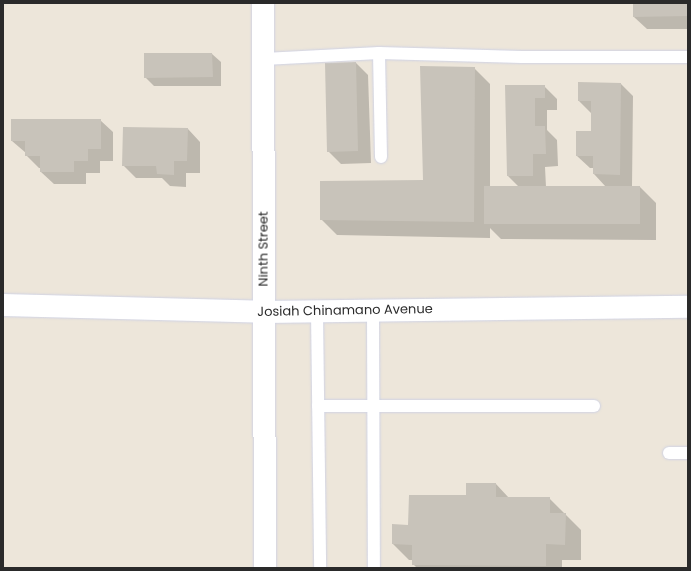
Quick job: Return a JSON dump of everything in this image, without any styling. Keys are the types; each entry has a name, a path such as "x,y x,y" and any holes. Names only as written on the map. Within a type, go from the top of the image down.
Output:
{"street":[{"name":"Ninth Street","path":"263,3 265,568"},
{"name":"Josiah Chinamano Avenue","path":"3,305 264,312 688,307"}],"lane":[{"path":"379,53 381,157"},
{"path":"264,59 379,53 522,57 688,57"},
{"path":"373,310 374,568"},
{"path":"317,311 320,568"},
{"path":"318,406 594,406"},
{"path":"669,453 688,453"}],"building":[{"path":"633,3 688,3 688,16 633,17"},
{"path":"144,53 212,53 213,77 144,78"},
{"path":"356,62 358,151 327,152 325,63"},
{"path":"420,66 475,67 474,222 320,220 320,181 423,180"},
{"path":"578,82 621,83 620,175 593,174 593,156 576,156 576,131 591,131 591,101 578,101"},
{"path":"505,85 545,85 545,98 535,98 535,126 545,126 546,154 533,154 533,176 507,176"},
{"path":"11,119 101,119 101,149 88,149 88,161 74,161 74,172 40,172 40,156 25,156 25,141 11,141"},
{"path":"123,127 188,128 187,161 174,161 174,175 157,174 156,166 122,166"},
{"path":"484,186 640,186 640,224 484,224"},
{"path":"466,483 496,483 496,497 550,497 550,513 566,513 565,545 546,544 546,566 412,565 412,545 392,544 392,524 408,525 409,495 466,495"}]}
